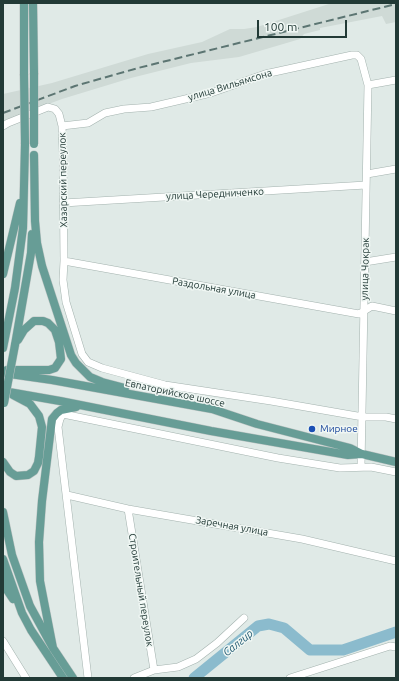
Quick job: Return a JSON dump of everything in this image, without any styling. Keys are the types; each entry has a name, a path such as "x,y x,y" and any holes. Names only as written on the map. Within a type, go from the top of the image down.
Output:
{"main road":[{"path":"4,346 23,234 25,157 24,3"},
{"path":"33,3 35,221 37,243 42,266 71,355 76,364 90,377 102,382 212,409"},
{"path":"33,42 38,3"},
{"path":"3,406 31,253 34,155"},
{"path":"3,324 15,252 25,157"},
{"path":"3,274 20,203"},
{"path":"3,370 49,370 55,368 62,354 55,330 48,323 43,321 34,321 29,324 15,345"},
{"name":"Евпаторийское шоссе","path":"3,373 52,380 212,409 257,424 350,448 362,454 396,462"},
{"path":"3,391 30,404 39,416 42,427 40,457 34,471 28,475 16,476 10,472 3,462"},
{"name":"Евпаторийское шоссе","path":"3,391 340,454 362,454"},
{"path":"53,648 43,600 38,561 42,501 51,423 57,413 61,410 84,406"},
{"path":"3,512 12,555 20,582 30,606 53,648 73,678"},
{"path":"3,559 22,613"},
{"path":"3,578 7,590 41,647 63,678"}],"street":[{"name":"улица Чокрак","path":"352,54 357,55 361,59 368,85 362,466"},
{"name":"улица Вильямсона","path":"62,126 88,123 105,113 124,109 151,107 211,93 265,74 352,54"},
{"path":"368,85 396,80"},
{"name":"Хазарский переулок","path":"5,124 48,107 58,111 62,126 63,280 66,302 82,354 94,365 164,385 278,402 363,417 386,417 396,419"},
{"path":"366,174 396,170"},
{"name":"улица Чередниченко","path":"63,203 366,185"},
{"path":"365,262 396,257"},
{"name":"Раздольная улица","path":"64,261 359,314 372,306 396,311"},
{"path":"88,678 58,427 63,414 286,459 340,468 362,466 396,472"},
{"name":"Заречная улица","path":"67,495 128,509 302,539 396,561"},
{"name":"Строительный переулок","path":"128,509 154,670"},
{"path":"134,678 154,670 178,667 196,659 217,643 244,618"},
{"path":"3,640 26,678"},
{"path":"290,678 390,646 396,647"}],"shaded area":[{"path":"332,3 396,3 396,22 386,24 382,16 320,28 320,30 304,34 300,39 239,57 191,63 131,78 62,99 3,121 3,94 52,83 148,54 202,42 230,29 257,27"}],"waterway":[{"name":"Салгир","path":"194,678 258,626 269,624 284,628 310,650 343,650 396,632"}],"railway":[{"path":"3,113 75,86 138,68 396,4"}],"place":[{"name":"Мирное","path":"312,429"}]}
